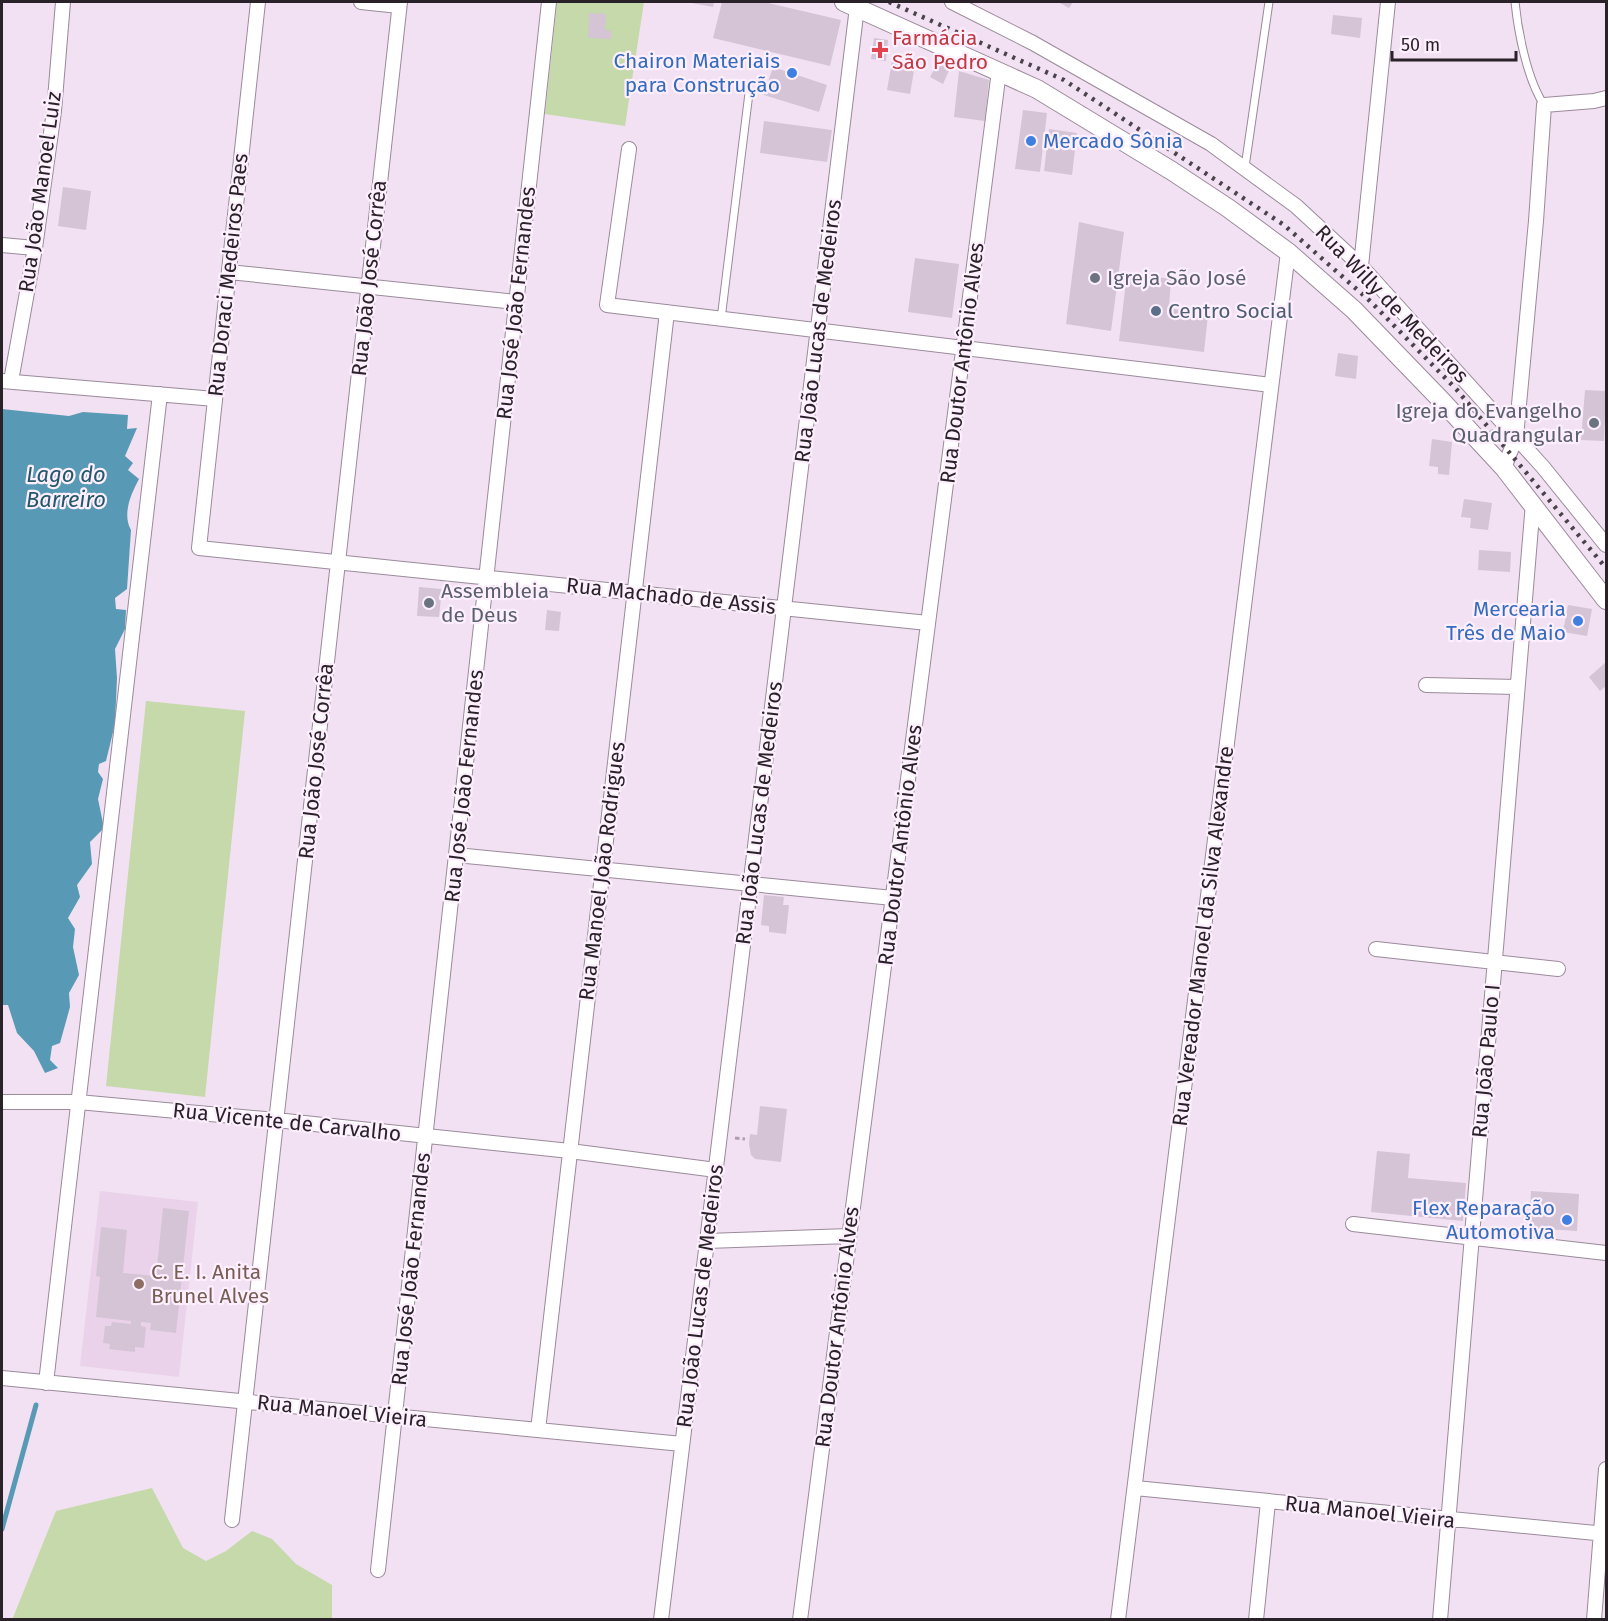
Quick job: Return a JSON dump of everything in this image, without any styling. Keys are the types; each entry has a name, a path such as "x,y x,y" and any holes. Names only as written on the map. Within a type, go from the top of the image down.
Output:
{"main road":[{"path":"851,4 1037,88 1116,135 1228,208 1288,252 1383,338 1504,468 1606,600"}],"street":[{"name":"Rua João Manoel Luiz","path":"6,381 35,248 54,111 63,2"},
{"name":"Rua Doraci Medeiros Paes","path":"199,548 258,2"},
{"path":"362,2 400,4"},
{"name":"Rua José João Fernandes","path":"378,1570 549,2"},
{"name":"Rua Willy de Medeiros","path":"952,2 1025,39 1211,144 1296,207 1361,266 1516,437 1606,545"},
{"path":"1361,266 1388,2"},
{"name":"Rua João José Corrêa","path":"232,1520 400,4"},
{"name":"Rua João Lucas de Medeiros","path":"661,1620 818,330 851,4"},
{"name":"Rua Doutor Antônio Alves","path":"800,1620 999,71"},
{"path":"1504,468 1516,437 1545,105 1606,98"},
{"path":"629,149 607,305 1271,385"},
{"path":"2,245 35,248"},
{"name":"Rua Vereador Manoel da Silva Alexandre","path":"1118,1620 1288,252"},
{"path":"229,272 516,302"},
{"name":"Rua Manoel João Rodrigues","path":"538,1430 667,312"},
{"path":"6,381 215,399"},
{"path":"46,1383 159,394"},
{"name":"Rua João Paulo I","path":"1440,1620 1533,503"},
{"name":"Rua Machado de Assis","path":"199,548 928,623"},
{"path":"1426,685 1517,687"},
{"path":"456,855 893,898"},
{"path":"1376,949 1558,969"},
{"name":"Rua Vicente de Carvalho","path":"2,1102 78,1102 276,1120 570,1150 716,1170"},
{"path":"1353,1224 1606,1253"},
{"path":"707,1241 849,1236"},
{"name":"Rua Manoel Vieira","path":"2,1378 682,1444"},
{"path":"1594,1620 1604,1534 1606,1469"},
{"name":"Rua Manoel Vieira","path":"1135,1488 1604,1534"},
{"path":"1256,1620 1268,1502"}],"lane":[{"path":"1245,167 1269,2"},
{"path":"1515,2 1518,29 1524,52 1539,97 1545,105"},
{"path":"721,319 749,93"}],"shaded area":[{"name":"C. E. I. Anita Brunel Alves","path":"100,1191 198,1202 179,1377 80,1366"}],"green space":[{"path":"557,2 644,2 625,126 545,114"},
{"path":"146,701 245,711 205,1097 106,1086"},
{"path":"152,1488 183,1548 206,1561 226,1551 252,1531 272,1539 296,1564 332,1585 332,1619 12,1620 56,1511"}],"water":[{"name":"Lago do Barreiro","path":"2,409 69,416 83,412 128,415 127,429 137,428 125,456 133,463 128,470 139,479 127,511 131,530 127,589 115,598 116,609 126,610 125,629 115,649 117,678 115,724 106,761 99,764 98,772 103,779 98,799 104,828 90,842 92,864 77,885 80,897 68,918 75,929 73,947 79,975 69,993 70,1007 60,1043 52,1046 50,1060 58,1068 45,1073 34,1051 17,1033 8,1005 2,1005"}],"building":[{"path":"686,2 714,2 713,7"},
{"path":"722,2 764,2 841,20 830,66 713,38"},
{"path":"1058,2 1073,2 1069,8"},
{"path":"589,13 606,14 605,30 611,31 611,39 588,38"},
{"path":"1333,15 1362,18 1360,38 1331,34"},
{"name":"Farmácia São Pedro","path":"874,38 888,40 886,61 871,59"},
{"path":"939,60 951,66 943,84 930,77"},
{"path":"892,61 915,65 910,94 887,90"},
{"path":"773,67 827,85 819,112 764,95"},
{"path":"959,71 989,80 985,121 954,117"},
{"name":"Mercado Sônia","path":"1023,110 1047,113 1040,172 1015,169"},
{"path":"764,121 832,130 827,162 760,153"},
{"path":"1049,129 1077,133 1072,175 1044,171"},
{"path":"63,187 91,191 86,230 58,226"},
{"name":"Igreja São José","path":"1079,222 1124,232 1111,331 1066,324"},
{"path":"915,258 959,264 952,318 908,312"},
{"name":"Centro Social","path":"1127,273 1171,279 1169,308 1208,315 1204,352 1119,341"},
{"path":"1338,353 1358,356 1356,379 1335,376"},
{"name":"Igreja do Evangelho Quadrangular","path":"1585,390 1606,391 1604,441 1581,440"},
{"path":"1432,439 1452,442 1449,475 1438,474 1438,467 1429,466"},
{"path":"1464,499 1492,503 1488,530 1470,528 1471,518 1461,517"},
{"path":"1479,550 1511,552 1510,572 1478,570"},
{"name":"Assembleia de Deus","path":"419,587 442,589 439,617 417,616"},
{"name":"Mercearia Três de Maio","path":"1568,605 1592,609 1587,636 1563,632"},
{"path":"547,610 561,612 559,631 545,630"},
{"path":"1606,662 1606,686 1600,691 1589,677"},
{"path":"764,895 784,897 783,905 789,905 786,934 769,932 769,926 761,925"},
{"path":"760,1106 787,1109 781,1162 755,1159 751,1155 750,1134 757,1135"},
{"path":"1377,1151 1410,1154 1408,1178 1466,1183 1463,1221 1371,1212"},
{"path":"1531,1191 1579,1194 1577,1231 1529,1228"},
{"path":"163,1208 189,1211 176,1333 150,1330 151,1323 141,1322 141,1326 146,1327 144,1348 135,1347 135,1352 109,1349 110,1344 103,1343 105,1326 111,1326 112,1322 131,1324 131,1321 96,1317 100,1277 96,1276 101,1227 127,1230 123,1273 156,1276"}],"waterway":[{"path":"2,1529 36,1405"}],"railway":[{"path":"889,2 1064,80 1284,225 1370,301 1457,390 1606,568"}],"place":[{"name":"Farmácia São Pedro","path":"880,50"},
{"name":"Chairon Materiais para Construção","path":"792,73"},
{"name":"Mercado Sônia","path":"1031,141"},
{"name":"Igreja São José","path":"1095,278"},
{"name":"Centro Social","path":"1156,311"},
{"name":"Igreja do Evangelho Quadrangular","path":"1594,423"},
{"name":"Assembleia de Deus","path":"429,603"},
{"name":"Mercearia Três de Maio","path":"1578,621"},
{"name":"Flex Reparação Automotiva","path":"1567,1220"},
{"name":"C. E. I. Anita Brunel Alves","path":"139,1284"}]}
